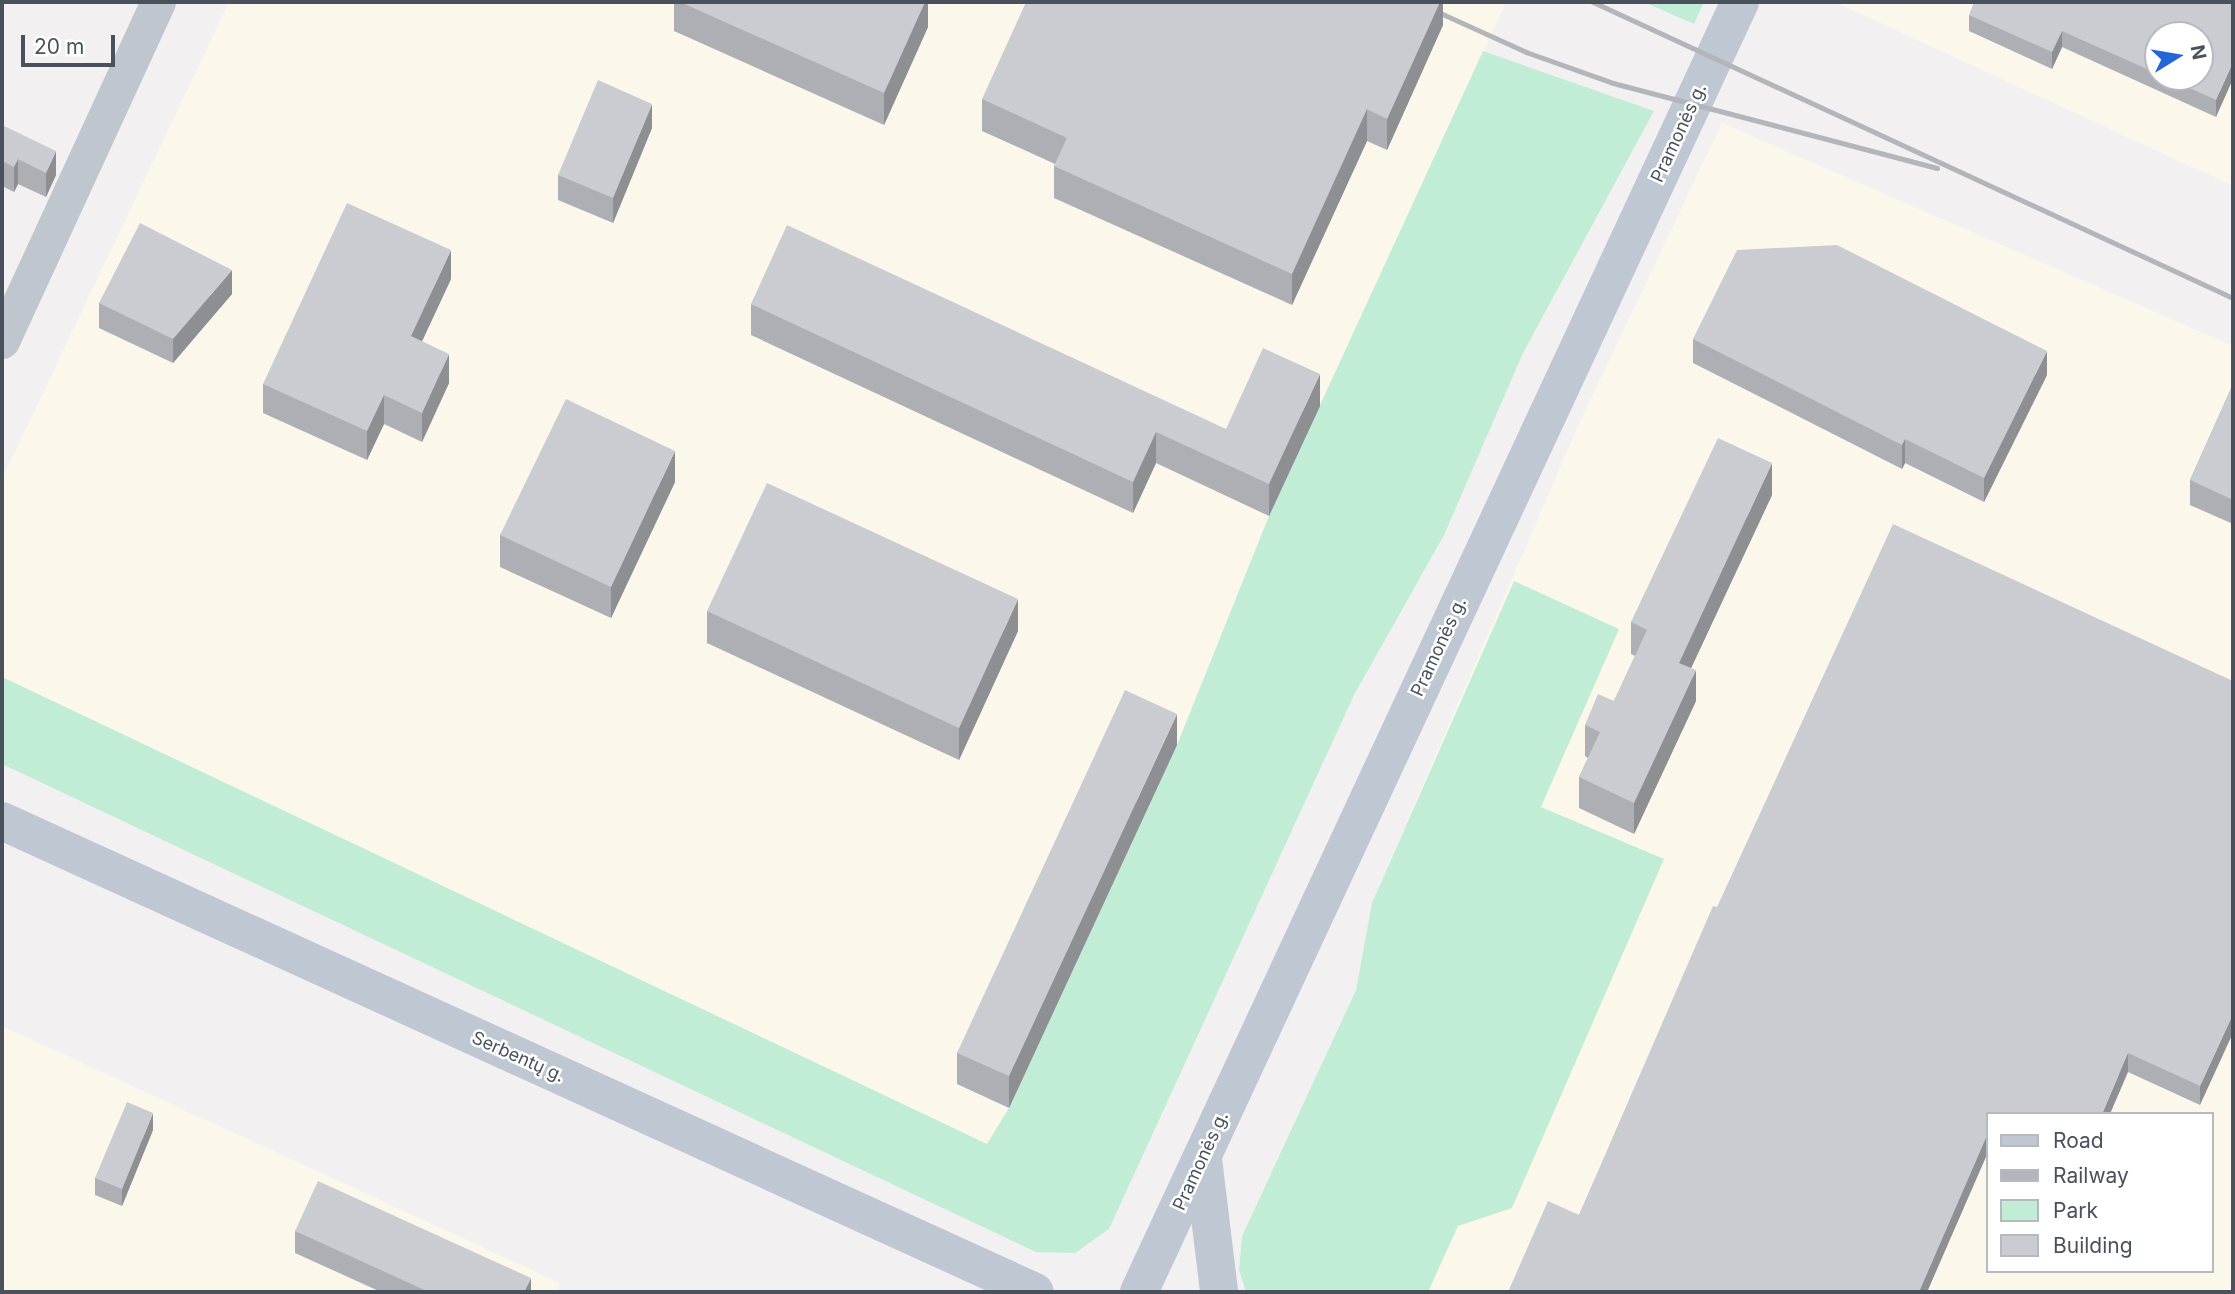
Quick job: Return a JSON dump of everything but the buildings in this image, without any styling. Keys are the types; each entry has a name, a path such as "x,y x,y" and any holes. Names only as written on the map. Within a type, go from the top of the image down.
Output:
{"main road":[{"name":"Pramonės g.","path":"1139,1292 1740,2"},
{"name":"Serbentų g.","path":"2,821 1035,1292"},
{"path":"1203,1157 1219,1292"}],"street":[{"path":"2,341 158,2"}],"shaded area":[{"path":"229,2 1497,2 1505,5 1269,516 1177,745 1009,1108 987,1144 2,677 2,479"},
{"path":"1835,2 2233,2 2233,186"},
{"path":"1722,123 2233,346 2233,1292 1246,1292 1239,1270 1242,1235 1356,990 1372,903 1577,428"},
{"path":"2,1026 560,1283 557,1292 2,1292"}],"green space":[{"path":"1644,2 1704,2 1694,24"},
{"path":"1483,51 1654,111 1523,353 1444,535 1354,695 1109,1229 1075,1253 1036,1252 2,764 2,677 987,1144 1009,1108 1177,745 1269,516"},
{"path":"1514,581 1619,629 1541,807 1664,859 1512,1208 1458,1226 1428,1292 1246,1292 1239,1270 1242,1236 1356,990 1372,903"}],"railway":[{"path":"1593,2 2233,298"},
{"path":"1427,7 1526,52 1613,83 1937,168"}]}
